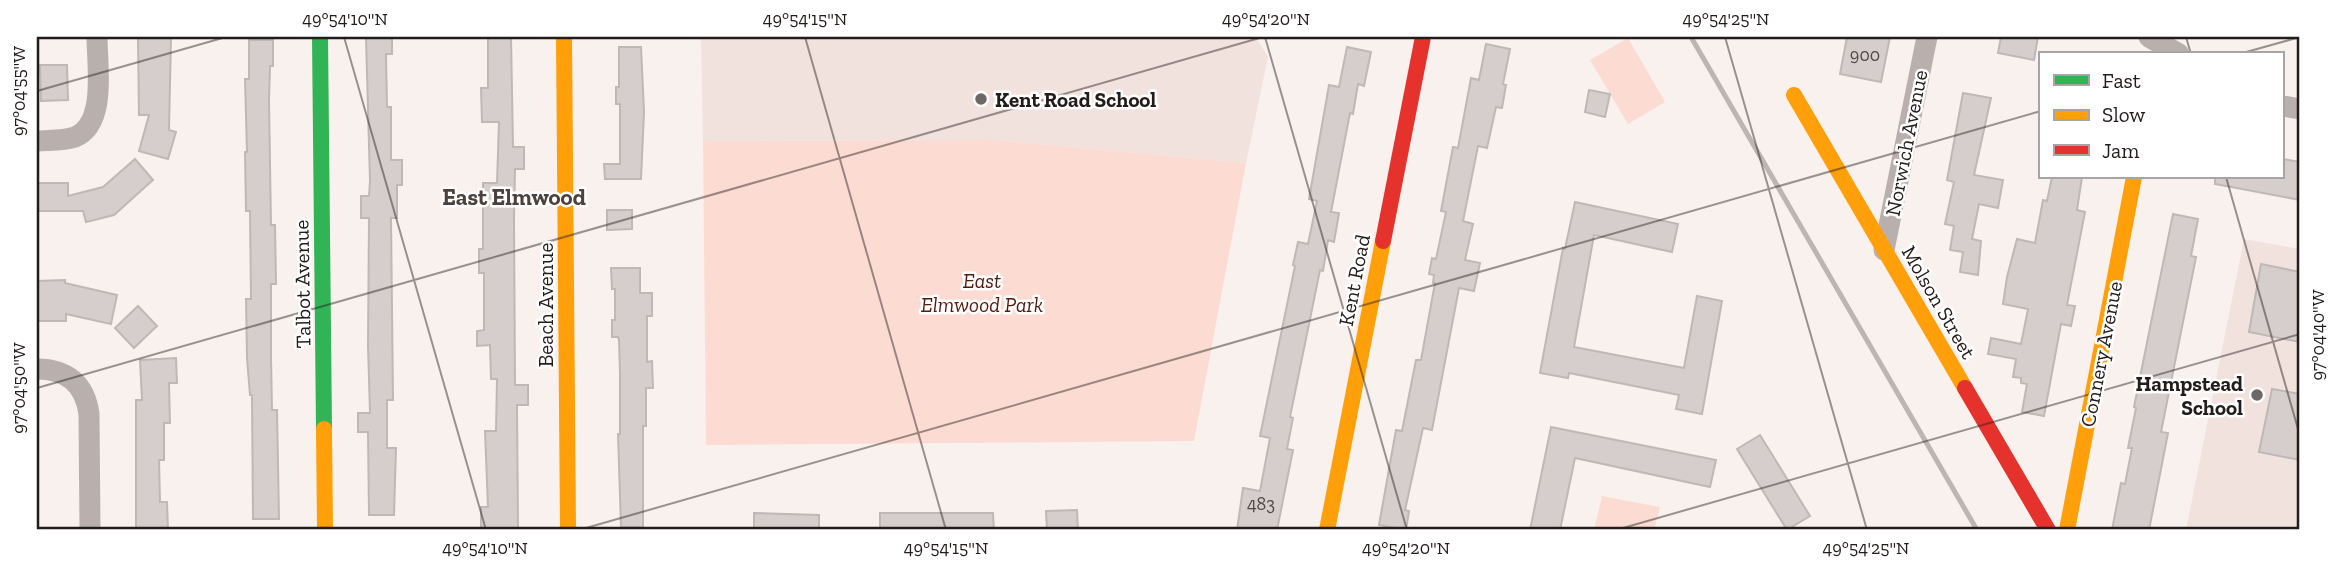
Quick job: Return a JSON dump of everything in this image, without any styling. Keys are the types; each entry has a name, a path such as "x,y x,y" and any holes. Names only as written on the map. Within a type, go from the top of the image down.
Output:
{"street":[{"path":"37,141 72,138 85,130 94,119 97,102 97,37"},
{"name":"Talbot Avenue","path":"320,37 325,530"},
{"name":"Beach Avenue","path":"564,37 568,530"},
{"name":"Kent Road","path":"1326,530 1423,37"},
{"name":"Norwich Avenue","path":"1884,250 1927,37"},
{"name":"Molson Street","path":"1794,95 2048,530"},
{"name":"Connery Avenue","path":"2067,530 2134,178"},
{"path":"37,369 66,374 80,386 85,396 89,414 90,530"}],"shaded area":[{"name":"Kent Road School","path":"701,37 1256,37 1268,57 1246,163 995,140 703,141"},
{"name":"Hampstead School","path":"2244,239 2300,249 2300,530 2186,530"}],"green space":[{"path":"1628,38 1665,102 1628,124 1590,60"},
{"name":"East Elmwood Park","path":"995,140 1246,163 1194,441 706,445 703,141"},
{"path":"1602,496 1660,507 1654,530 1594,530"}],"building":[{"path":"366,37 392,37 392,54 386,54 387,107 391,107 391,160 402,160 402,185 397,185 397,218 391,218 393,400 387,400 387,448 396,448 394,515 369,515 368,432 358,432 358,413 370,413 369,218 361,218 361,196 369,196 370,181"},
{"path":"488,37 511,37 513,147 524,147 524,169 515,169 514,218 515,385 528,385 528,405 517,405 518,530 481,530 481,507 488,507 485,431 496,431 497,379 491,379 490,345 477,346 477,331 484,330 484,273 479,273 479,249 483,249 483,183 497,183 499,122 482,122 481,88 488,88"},
{"path":"1847,37 1890,37 1881,82 1840,74"},
{"path":"2001,37 2038,37 2034,60 1998,53"},
{"path":"138,38 171,38 169,130 176,132 168,159 139,151 149,115 139,115"},
{"path":"249,40 273,40 269,101 271,225 275,225 276,284 271,284 271,358 272,410 277,410 279,519 253,519 252,395 247,358 246,299 251,299 250,211 246,211 245,152 245,79 249,79"},
{"path":"1486,44 1510,49 1503,84 1506,85 1502,108 1496,107 1487,148 1478,146 1463,221 1473,224 1465,260 1480,263 1474,291 1459,288 1432,430 1423,428 1405,510 1409,511 1406,530 1379,525 1396,430 1402,431 1416,360 1421,360 1435,283 1434,275 1429,274 1432,258 1436,259 1446,212 1441,211 1453,147 1458,148 1471,78 1479,80"},
{"path":"619,47 641,47 644,112 641,179 605,179 604,164 620,164 620,104 616,104 616,87 619,87"},
{"path":"1347,47 1371,52 1364,86 1358,84 1353,114 1350,113 1331,212 1339,213 1334,242 1328,240 1323,271 1320,270 1290,417 1293,418 1287,449 1293,450 1277,530 1237,530 1243,488 1260,491 1270,438 1260,436 1295,266 1293,265 1298,242 1308,244 1317,201 1309,199 1329,85 1339,87"},
{"path":"40,65 67,65 68,100 41,101"},
{"path":"1589,90 1610,94 1605,117 1585,112"},
{"path":"1963,93 1991,98 1974,175 2003,180 1998,208 1979,204 1972,239 1981,241 1978,275 1960,272 1963,252 1950,250 1954,226 1945,224 1954,182 1947,180"},
{"path":"135,159 153,180 114,215 86,222 83,211 37,211 37,183 68,183 68,196 103,187"},
{"path":"2284,159 2300,162 2300,200 2215,184 2215,178 2284,178"},
{"path":"2052,178 2082,178 2077,210 2085,212 2067,305 2075,306 2071,326 2061,324 2044,416 2022,412 2027,384 2021,383 2021,378 2013,377 2016,359 1988,354 1991,338 2021,344 2028,309 2003,304 2007,277 2017,239 2035,243 2043,200 2047,201"},
{"path":"1575,202 1678,224 1672,252 1594,235 1574,347 1684,368 1697,296 1722,301 1702,414 1676,409 1679,395 1569,373 1568,378 1540,373 1563,248 1565,249"},
{"path":"607,210 632,210 632,229 607,230"},
{"path":"2173,214 2198,219 2191,256 2196,257 2161,432 2168,433 2149,530 2112,530 2121,483 2125,484 2132,448 2128,448 2136,408 2134,407"},
{"name":"Hampstead School","path":"2261,264 2300,272 2300,342 2249,332"},
{"path":"611,268 640,268 640,293 652,293 652,316 647,316 647,362 652,361 653,388 646,388 646,426 643,426 643,527 621,527 619,340 618,337 612,337 615,289 612,289"},
{"path":"65,280 65,283 117,295 111,324 66,314 66,321 38,321 37,281"},
{"path":"138,306 157,326 134,348 115,328"},
{"path":"176,358 177,383 169,383 170,423 164,423 164,460 159,460 160,502 167,502 168,530 136,530 136,400 142,400 140,360"},
{"name":"Hampstead School","path":"2272,389 2300,394 2300,460 2259,452"},
{"path":"1551,427 1716,460 1710,487 1575,458 1560,530 1530,530"},
{"path":"1760,435 1810,516 1787,530 1737,449"},
{"path":"1077,510 1078,530 1047,530 1046,511"},
{"path":"754,513 819,515 819,530 754,530"},
{"path":"880,513 993,513 994,530 880,530"}],"railway":[{"path":"1691,37 1977,530"}],"traffic: fast":[{"path":"320,37 324,429"}],"traffic: slow":[{"path":"564,37 568,530"},
{"path":"1794,95 1965,388"},
{"path":"2067,530 2134,178"},
{"path":"1327,530 1383,241"},
{"path":"324,429 325,530"}],"traffic: jam":[{"path":"1383,241 1423,37"},
{"path":"1965,388 2048,530"}],"place":[{"name":"Kent Road School","path":"981,99"},
{"name":"Hampstead School","path":"2257,395"}],"district":[{"name":"East Elmwood","path":"514,197"}]}
